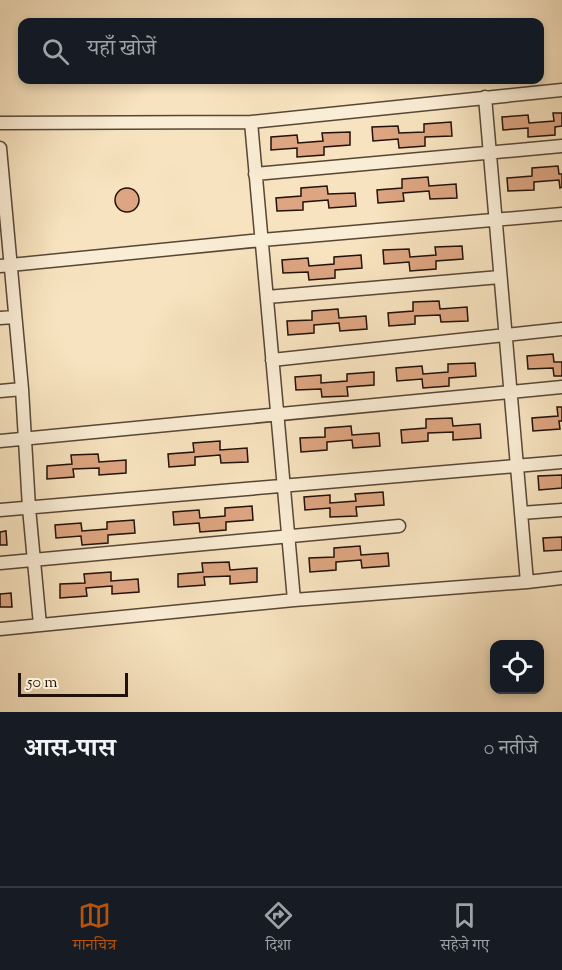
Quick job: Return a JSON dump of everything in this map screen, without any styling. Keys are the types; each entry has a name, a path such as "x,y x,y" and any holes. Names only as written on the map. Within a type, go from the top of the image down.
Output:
{"street":[{"path":"0,123 251,122 562,90"},
{"path":"485,97 527,582"},
{"path":"251,122 294,600"},
{"path":"255,174 562,146"},
{"path":"0,148 5,266 15,317 40,625"},
{"path":"5,266 262,240 562,214"},
{"path":"267,297 500,277"},
{"path":"0,318 15,317"},
{"path":"272,360 562,329"},
{"path":"0,441 562,387"},
{"path":"0,391 22,389"},
{"path":"0,510 562,462"},
{"path":"521,513 562,510"},
{"path":"0,563 399,526"},
{"path":"0,629 294,600 562,578"}],"building":[{"path":"553,113 562,113 562,126 555,127 555,135 528,137 528,128 503,130 502,117 528,115 529,123 554,121"},
{"path":"451,122 452,136 425,137 425,146 399,148 398,139 373,141 372,127 398,126 399,133 424,132 424,124"},
{"path":"350,132 350,145 324,147 324,155 297,157 297,148 271,150 271,137 297,135 298,143 323,141 322,133"},
{"path":"558,166 559,174 562,174 562,187 560,188 559,180 534,182 534,190 508,191 507,178 532,176 532,168"},
{"path":"428,177 429,186 456,184 457,198 430,199 429,191 403,193 404,201 378,203 377,190 402,188 402,179"},
{"path":"327,186 328,194 355,193 356,206 329,208 328,200 303,202 303,210 277,211 276,198 301,196 301,188"},
{"path":"127,188 135,192 139,200 135,208 127,212 119,208 115,200 119,192"},
{"path":"462,246 463,259 436,261 436,269 410,271 409,262 384,264 383,250 409,249 410,257 436,255 435,247"},
{"path":"361,255 362,268 335,270 335,278 309,280 308,272 283,273 282,260 308,258 309,266 334,264 334,257"},
{"path":"439,301 440,309 467,307 468,321 441,322 440,315 415,316 415,324 389,326 388,313 413,311 413,302"},
{"path":"338,309 339,318 366,316 367,329 340,331 339,323 314,325 314,333 288,335 287,321 312,320 312,311"},
{"path":"553,354 554,362 562,362 562,376 554,376 553,368 528,369 527,356"},
{"path":"475,363 476,376 449,378 449,386 423,388 422,379 397,381 396,368 422,366 423,374 448,372 448,364"},
{"path":"374,372 374,385 347,387 348,396 322,397 321,389 296,390 295,377 321,375 321,383 347,381 347,374"},
{"path":"557,407 562,407 560,429 533,431 532,418 558,416"},
{"path":"452,418 453,426 480,424 481,438 453,440 453,432 428,433 428,441 402,443 401,430 426,428 426,419"},
{"path":"351,426 352,435 379,433 380,446 353,448 352,440 327,442 327,450 301,452 300,438 325,437 325,428"},
{"path":"220,441 220,450 247,448 248,462 221,463 220,455 195,457 195,465 169,467 168,454 194,452 193,443"},
{"path":"98,454 99,462 126,460 126,473 99,475 99,468 73,469 74,477 47,479 47,466 72,464 71,455"},
{"path":"562,475 562,488 539,490 538,476"},
{"path":"383,492 384,505 356,507 357,516 330,517 330,508 305,510 304,497 330,495 330,503 356,501 355,494"},
{"path":"252,506 253,520 226,522 226,530 200,532 199,523 174,525 173,512 199,510 200,518 225,516 225,508"},
{"path":"134,520 135,533 108,535 108,543 82,545 81,536 56,538 55,525 81,523 82,531 107,529 107,522"},
{"path":"6,531 7,545 0,545 0,532"},
{"path":"562,537 562,550 544,551 543,538"},
{"path":"360,546 361,555 388,553 389,566 362,568 361,560 336,562 336,570 310,572 309,558 334,557 334,548"},
{"path":"229,562 230,570 257,568 257,582 230,584 230,576 204,577 205,585 178,587 178,574 203,572 202,563"},
{"path":"111,572 111,581 138,579 139,592 112,594 112,586 86,588 87,596 60,598 60,584 85,583 84,574"},
{"path":"11,593 12,607 0,607 0,594"}]}
